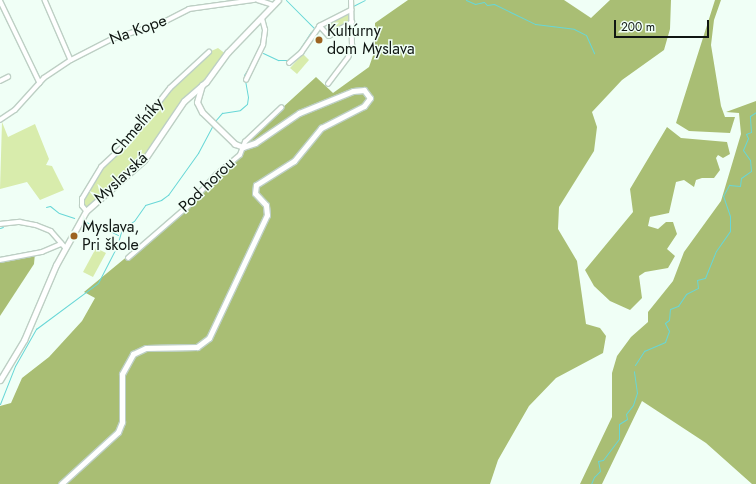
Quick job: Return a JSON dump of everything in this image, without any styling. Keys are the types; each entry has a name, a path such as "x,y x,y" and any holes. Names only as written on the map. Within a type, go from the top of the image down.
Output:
{"street":[{"path":"0,0 40,83"},
{"path":"45,0 71,60"},
{"name":"Na Kope","path":"0,120 15,110 40,83 71,60 112,39 162,23 189,9 254,0"},
{"path":"258,0 273,5"},
{"name":"Myslavská","path":"0,380 30,328 63,245 86,211 144,160 184,101 202,85 228,52 262,19 278,0"},
{"path":"289,63 301,53 320,26 351,6 353,44 348,57 328,84"},
{"path":"246,80 263,45 265,30 262,19"},
{"path":"320,26 329,36 352,22"},
{"name":"Chmeľníky","path":"86,211 82,206 82,199 101,167 126,144 170,88 209,52"},
{"path":"0,81 8,77"},
{"path":"197,102 202,85"},
{"path":"61,484 118,432 122,422 122,374 133,354 146,348 197,347 209,338 267,215 266,205 255,193 256,185 294,161 321,128 367,105 370,98 369,94 364,90 356,90 304,111 255,143 243,147 235,144 206,117 197,102 191,98 184,101"},
{"name":"Pod horou","path":"128,258 188,206 216,175 240,155 249,138 281,108"},
{"path":"0,224 20,222 36,225 51,231 63,245 42,252 0,260"}],"green space":[{"path":"408,0 564,0 591,18 610,0 671,0 670,29 664,50 622,80 592,112 597,127 594,151 559,207 558,229 577,261 586,324 600,328 606,336 603,353 556,378 529,406 498,460 490,484 0,484 0,406 11,403 22,378 49,357 82,321 95,298 84,292 180,213 240,155 245,142 316,77 333,93 369,67 375,50 375,23"},
{"path":"715,0 721,0 714,20 711,45 721,106 725,117 735,117 730,133 689,131 676,123"},
{"path":"347,14 350,14 347,24 329,33 325,31 329,30 328,25"},
{"path":"218,48 227,55 189,96 153,148 86,211 82,199 98,172 118,152 166,93 209,52"},
{"path":"303,54 309,60 297,74 290,68"},
{"path":"756,101 756,484 752,484 706,443 642,401 602,484 580,484 612,417 612,373 617,356 631,337 648,322 648,312 673,281 684,252 721,201 741,134 739,113 726,112"},
{"path":"2,122 8,137 35,124 49,159 46,165 52,166 64,190 40,200 27,182 0,189"},
{"path":"667,127 681,138 727,142 730,154 723,158 718,155 716,158 720,170 714,178 702,178 696,180 694,187 684,180 676,182 669,213 650,217 648,226 658,229 666,222 673,222 677,234 667,249 675,256 668,268 645,272 639,276 642,298 630,310 610,301 594,286 585,270 633,212 630,189"},
{"path":"96,248 106,253 93,277 83,272"},
{"path":"35,253 34,264 0,316 0,260"}],"waterway":[{"path":"286,0 314,28"},
{"path":"353,6 365,0"},
{"path":"466,0 475,4 484,2 487,5 494,4 535,24 574,29 586,35 594,53"},
{"path":"296,55 311,32 320,23 351,7"},
{"path":"263,53 278,60 291,60"},
{"path":"215,121 222,113 240,110 247,104 248,97 244,75 256,57"},
{"path":"635,365 644,351 665,342 669,331 665,323 669,320 670,309 678,306 686,294 698,288 697,280 705,278 716,251 730,231 730,216 723,196 729,185 740,186 741,178 751,171 750,160 743,150 748,138 746,134 751,132 750,116 756,112"},
{"path":"0,404 15,366 36,329 98,283 117,246 122,229 134,221 145,205 161,200 168,195 198,153 212,127"},
{"path":"46,207 50,206 59,213 74,218"},
{"path":"83,221 101,228"},
{"path":"110,231 118,235"},
{"path":"591,484 594,477 600,471 598,461 603,460 619,439 619,424 627,419 626,414 633,405 637,393 634,371"}],"place":[{"name":"Kultúrny dom Myslava","path":"319,40"},
{"name":"Myslava, Pri škole","path":"74,236"}]}
